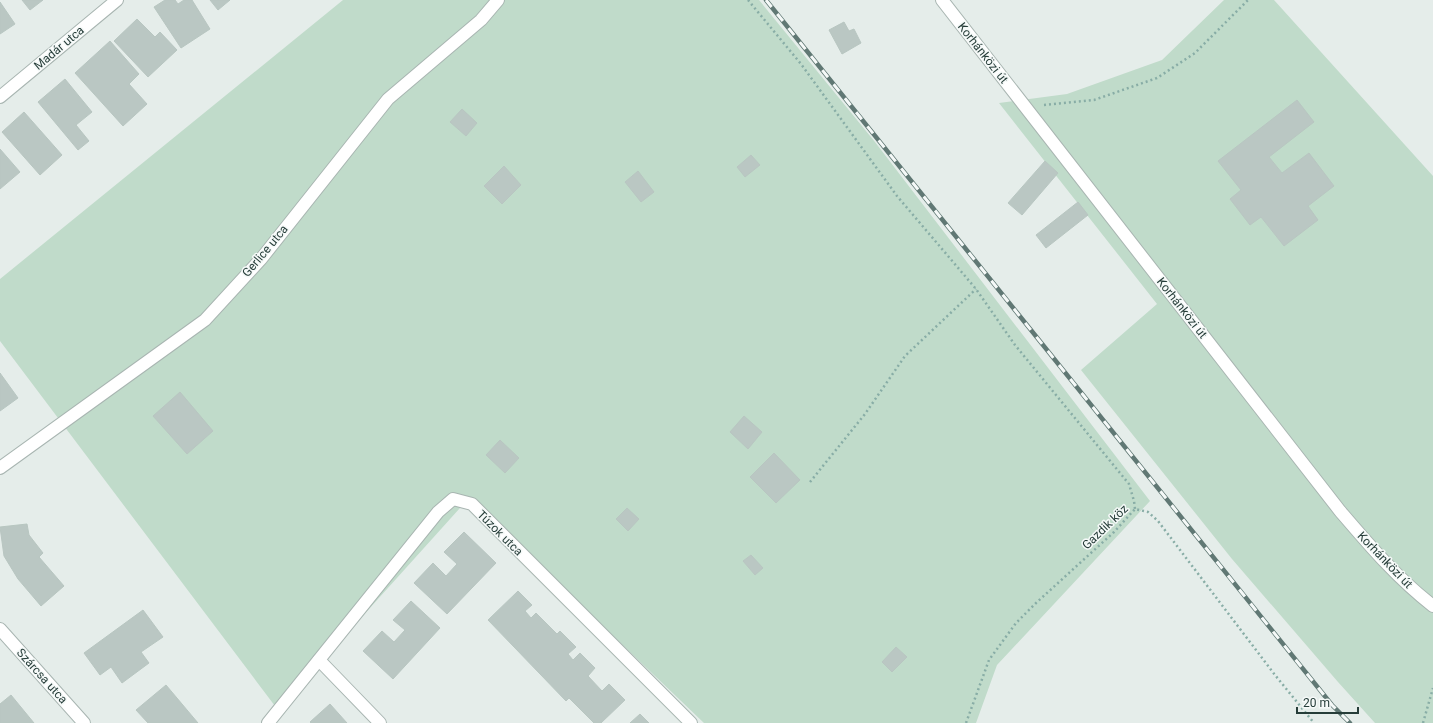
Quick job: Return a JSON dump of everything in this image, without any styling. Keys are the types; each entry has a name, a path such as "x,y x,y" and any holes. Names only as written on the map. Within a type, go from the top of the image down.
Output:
{"street":[{"name":"Madár utca","path":"0,97 117,0"},
{"name":"Gerlice utca","path":"0,468 205,320 261,259 388,99 481,20 498,0"},
{"name":"Korhánközi út","path":"942,0 1340,511 1383,561 1403,581 1433,606"},
{"name":"Túzok utca","path":"268,723 438,512 453,499 472,504 691,723"},
{"name":"Szárcsa utca","path":"0,629 84,723"},
{"path":"319,660 380,723"}],"path":[{"path":"748,0 800,64 897,196 976,289 1015,345 1129,484 1135,509"},
{"path":"1025,107 1094,100 1157,78 1195,53 1248,0"},
{"path":"810,482 865,414 905,356 976,289"},
{"name":"Gazdik köz","path":"966,723 989,660 1016,623 1114,532 1135,509 1148,512 1158,521 1275,675 1314,723"},
{"path":"1423,723 1433,688"}],"green space":[{"path":"343,0 759,0 875,142 1150,501 997,665 976,723 704,723 469,498 278,710 0,341 0,279"},
{"path":"1224,0 1274,0 1433,176 1433,723 1375,723 1232,559 1081,370 1157,304 999,103 1067,94 1162,60"}],"building":[{"path":"22,0 43,0 30,10"},
{"path":"165,0 175,0 178,4 184,0 192,0 210,29 181,48 154,7"},
{"path":"210,0 230,0 218,10"},
{"path":"0,2 15,24 0,34"},
{"path":"137,19 155,37 160,32 177,50 148,77 114,41"},
{"path":"844,22 849,31 854,29 861,43 842,54 829,30"},
{"path":"110,41 139,74 129,84 147,104 123,126 75,73"},
{"path":"65,79 92,112 76,125 89,141 78,150 38,102"},
{"path":"1297,100 1314,122 1269,157 1282,173 1309,153 1334,186 1308,206 1318,220 1284,246 1261,217 1250,225 1230,199 1241,190 1218,161"},
{"path":"462,109 477,123 466,136 450,122"},
{"path":"24,112 62,155 40,175 2,132"},
{"path":"0,149 20,172 0,189"},
{"path":"751,155 760,165 745,177 737,167"},
{"path":"1045,161 1058,173 1022,215 1008,203"},
{"path":"504,166 521,185 502,204 484,186"},
{"path":"638,171 654,192 641,202 625,182"},
{"path":"1078,202 1088,215 1046,248 1036,235"},
{"path":"0,373 18,398 0,411"},
{"path":"180,392 213,431 187,454 153,416"},
{"path":"744,416 762,432 748,449 730,432"},
{"path":"500,440 519,458 505,473 486,455"},
{"path":"774,453 800,480 776,503 750,477"},
{"path":"627,508 639,519 628,531 616,519"},
{"path":"27,524 29,535 43,553 39,557 64,586 41,606 18,579 4,556 0,527"},
{"path":"464,532 496,563 447,614 414,583 433,563 446,576 457,564 444,552"},
{"path":"751,555 763,568 755,575 743,561"},
{"path":"518,591 532,605 525,611 531,618 536,613 557,634 560,631 576,647 568,654 573,660 580,653 595,668 588,676 602,691 609,684 625,700 601,723 594,723 569,698 566,701 488,620"},
{"path":"411,601 440,628 393,679 363,651 382,631 394,642 405,630 393,620"},
{"path":"143,610 163,637 141,652 149,663 122,683 111,667 100,675 84,653"},
{"path":"896,647 907,657 892,672 882,662"},
{"path":"166,685 198,723 148,723 136,710"},
{"path":"11,695 34,723 0,723 0,704"},
{"path":"330,704 347,723 310,722"},
{"path":"640,714 649,723 630,723"}],"railway":[{"path":"766,0 1332,705 1350,723"}]}
